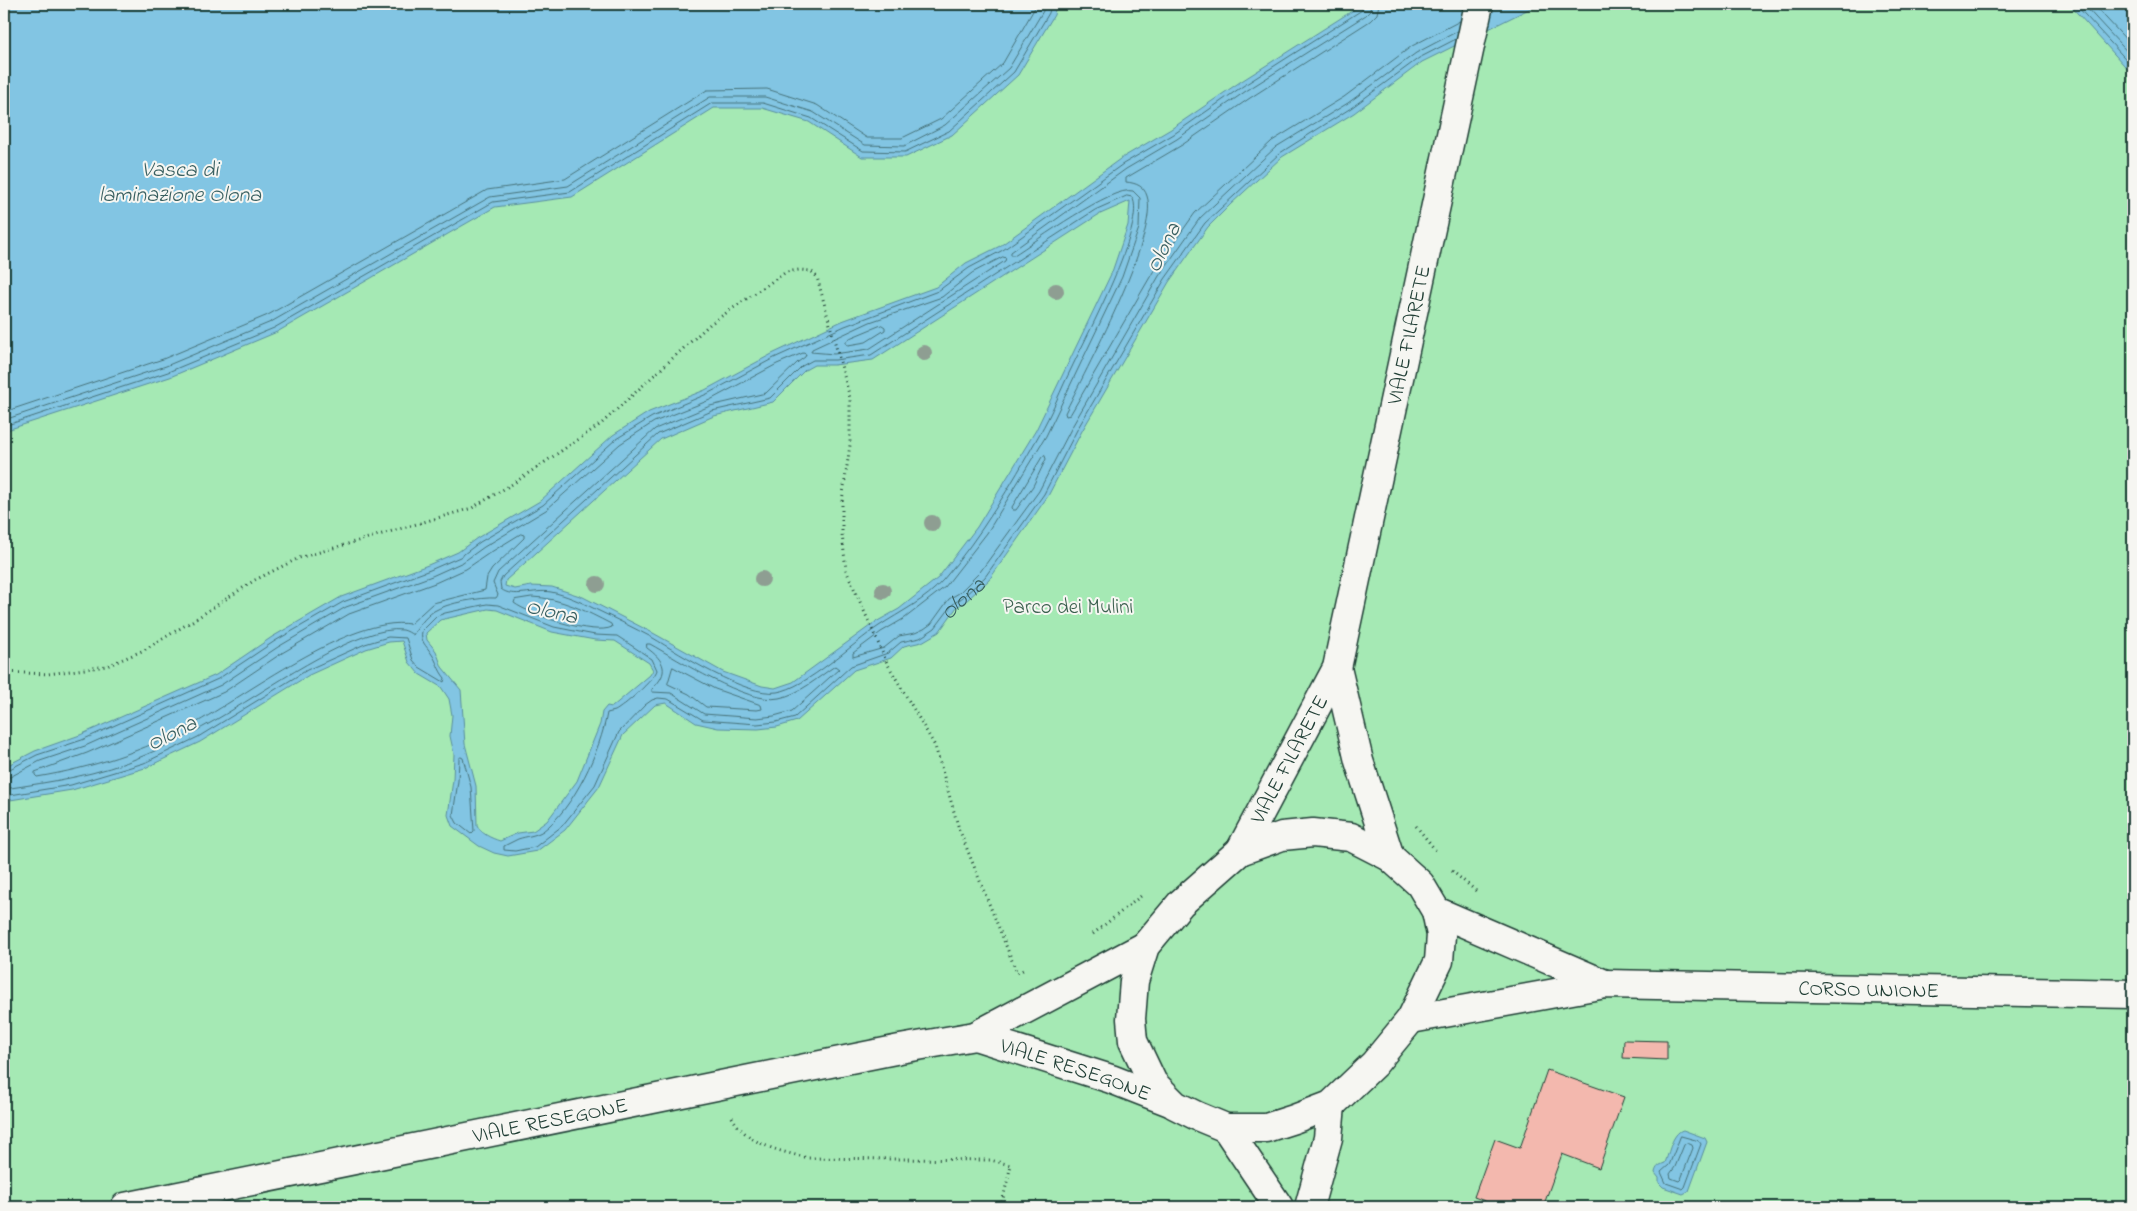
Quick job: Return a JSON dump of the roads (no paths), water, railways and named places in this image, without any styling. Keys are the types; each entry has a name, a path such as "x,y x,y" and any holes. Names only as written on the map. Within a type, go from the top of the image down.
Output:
{"street":[{"name":"VIALE FILARETE","path":"1240,851 1337,668 1479,4"},
{"name":"VIALE FILARETE","path":"1337,668 1359,761 1390,857"},
{"path":"1313,833 1351,837 1390,857 1420,884 1436,911 1441,936 1439,960 1411,1019 1374,1064 1331,1105 1266,1128 1226,1128 1175,1104 1153,1083 1133,1041 1131,1018 1134,981 1145,946 1181,903 1240,851 1282,836 1313,833"},
{"name":"CORSO UNIONE","path":"1436,911 1605,984"},
{"name":"VIALE RESEGONE","path":"125,1207 716,1086 975,1036 1145,946"},
{"name":"CORSO UNIONE","path":"1411,1019 1605,984 2133,994"},
{"name":"VIALE RESEGONE","path":"975,1036 1111,1079 1175,1104"},
{"path":"1309,1207 1328,1138 1331,1105"},
{"path":"1226,1128 1279,1207"}],"water":[{"name":"Vasca di laminazione Olona","path":"4,4 1056,4 1054,15 1018,75 952,135 906,157 862,157 809,122 762,108 714,108 572,197 495,207 277,332 170,377 4,431"},
{"name":"Olona","path":"1363,4 1539,4 1422,62 1354,113 1282,157 1231,204 1208,227 1169,282 1082,431 1048,496 989,580 957,607 939,632 922,642 904,646 891,658 854,670 797,721 777,727 758,729 718,728 696,723 666,703 655,705 623,735 599,787 565,830 537,851 508,856 494,853 479,846 452,826 448,815 453,780 454,754 450,736 452,715 449,699 441,687 419,674 409,662 402,641 389,642 366,649 309,675 200,742 145,768 72,790 4,801 4,767 35,751 80,735 216,675 272,637 341,597 458,552 477,538 540,501 613,435 649,412 705,390 772,354 842,321 936,287 966,263 1000,246 1120,159 1171,129 1240,82","holes":["1130,201 1128,225 1112,272 1036,430 977,527 938,578 899,609 874,623 793,682 775,688 762,686 723,672 583,597 552,587 531,586 515,589 505,586 506,580 661,439 714,416 773,402 805,370 814,365 834,365 873,360 1098,215","488,609 497,610 552,632 595,640 615,641 649,663 653,670 650,675 612,707 607,706 602,712 600,724 577,781 547,821 533,831 518,833 500,841 484,833 477,825 476,786 465,744 461,690 442,667 436,651 427,640 426,633 440,620"]},
{"path":"2069,4 2133,4 2133,75"},
{"path":"1683,1130 1705,1138 1707,1142 1689,1191 1683,1194 1663,1187 1655,1173 1658,1166 1665,1163 1676,1135"}],"park label":[{"name":"Parco dei Mulini","path":"1068,606"}]}
